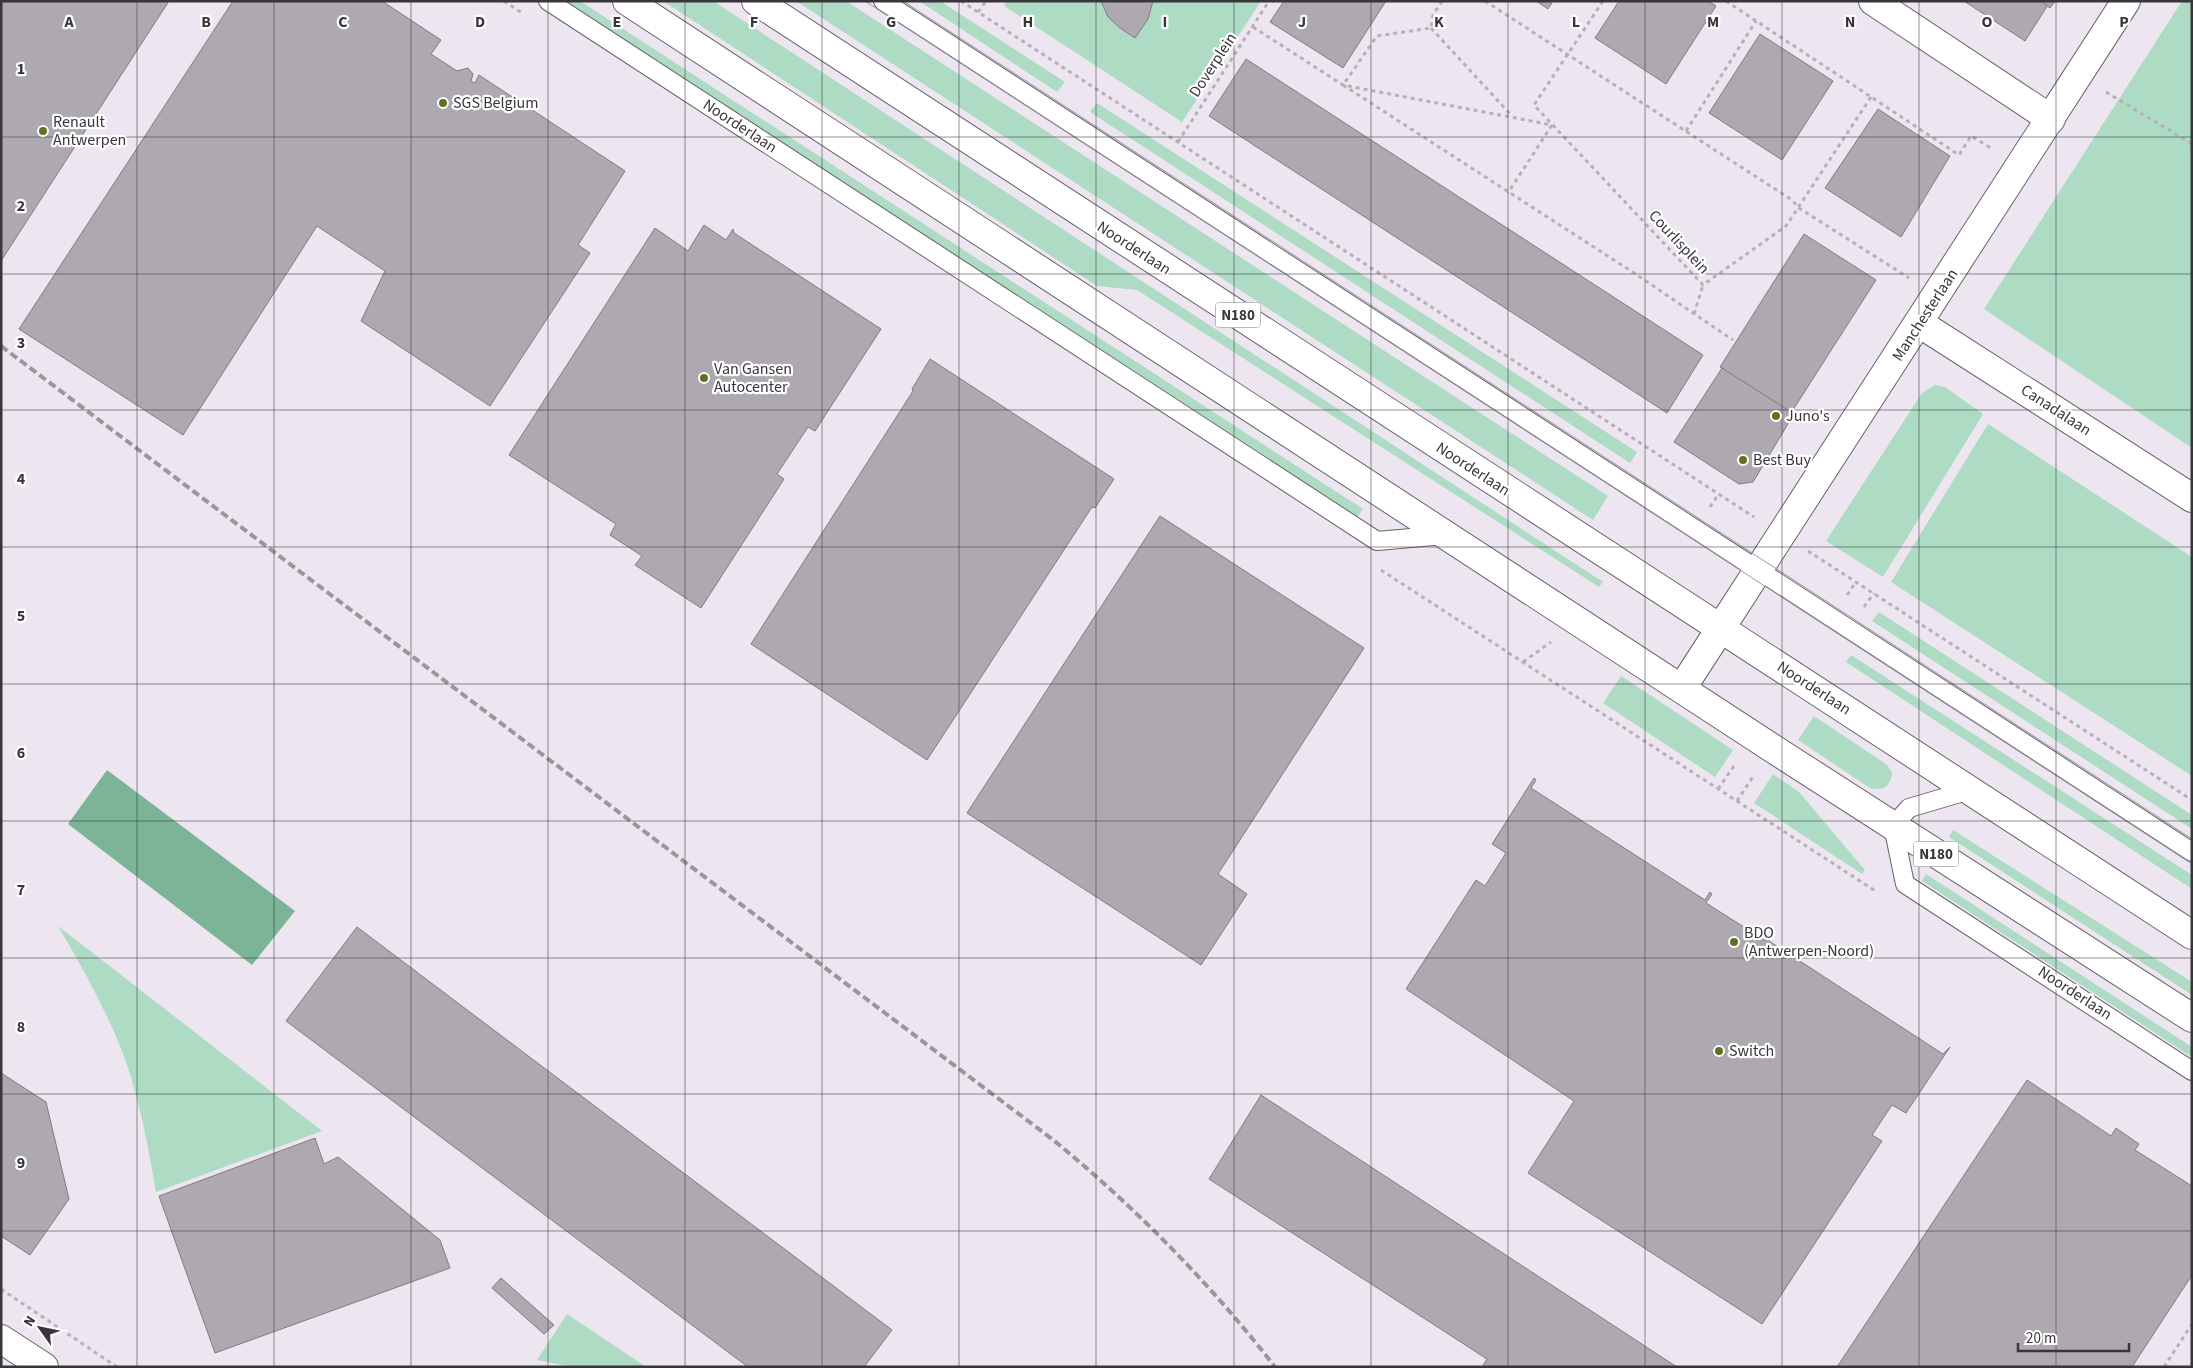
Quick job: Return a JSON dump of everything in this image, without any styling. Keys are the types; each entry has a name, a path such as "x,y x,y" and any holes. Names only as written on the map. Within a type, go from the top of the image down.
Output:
{"main road":[{"name":"N180","path":"626,1 1893,826 2192,1018"},
{"name":"Noorderlaan","path":"756,1 1638,576 1722,628 2192,936"},
{"path":"1873,1 2051,119"},
{"name":"Manchesterlaan","path":"1682,688 2080,76 2126,1"},
{"name":"Canadalaan","path":"1919,323 2192,498"},
{"path":"1,1339 39,1365"}],"lane":[{"name":"Noorderlaan","path":"548,1 1376,540 1445,535"},
{"path":"883,1 2192,852"},
{"path":"1893,826 1909,808 1970,790"},
{"name":"Noorderlaan","path":"1893,826 1905,884 2192,1071"}],"path":[{"path":"961,1 1718,495 1782,534 2192,800"},
{"path":"978,12 986,1"},
{"name":"Doverplein","path":"1178,142 1269,1"},
{"path":"1431,28 1433,15 1442,1"},
{"path":"1485,1 1792,200 1799,208 1937,296"},
{"name":"Courlisplein","path":"1604,1 1534,105 1703,285 1786,226 1871,97"},
{"path":"1726,1 1959,155 1972,136 2020,166"},
{"path":"1686,131 1756,21"},
{"path":"1253,27 1634,273 1733,340"},
{"path":"1343,85 1377,36 1431,28"},
{"path":"1431,28 1512,116"},
{"path":"2080,76 2192,144"},
{"path":"1343,85 1552,125 1508,193"},
{"path":"1694,314 1703,285"},
{"path":"1,1289 117,1367"},
{"path":"2164,1367 2192,1324"}],"green space":[{"path":"564,1 580,1 1363,509 1357,518"},
{"path":"663,1 713,1 1603,582 1599,587 1137,290 1097,286"},
{"path":"796,1 846,1 1608,496 1593,520"},
{"path":"919,1 940,1 1065,82 1057,92"},
{"path":"1007,1 1261,1 1182,122 1004,6"},
{"path":"2182,1 2192,1 2192,448 1984,309"},
{"path":"1097,103 1637,452 1630,463 1090,112"},
{"path":"1935,385 1945,387 1983,414 1883,577 1826,541 1922,393"},
{"path":"1988,424 2192,557 2192,776 1891,582"},
{"path":"1879,612 2192,815 2192,829 1872,621"},
{"path":"1851,655 2192,875 2192,889 1846,662"},
{"path":"1621,676 1733,750 1715,777 1603,703"},
{"path":"1814,716 1886,764 1892,772 1888,784 1879,789 1870,788 1798,740"},
{"path":"107,770 295,911 252,965 68,824"},
{"path":"1773,774 1799,792 1865,870 1862,874 1754,803"},
{"path":"1953,830 2192,982 2192,995 1949,837"},
{"path":"1926,874 2192,1047 2192,1057 1922,881"},
{"path":"58,926 322,1131 156,1192 141,1115 125,1058 97,997"},
{"path":"567,1314 646,1367 573,1367 537,1360"}],"building":[{"name":"Renault Antwerpen","path":"1,1 169,1 1,261"},
{"path":"233,1 382,1 441,40 431,54 457,71 468,68 473,74 471,81 475,83 479,75 625,171 578,245 590,253 490,406 361,321 385,271 317,226 183,435 19,329"},
{"path":"1101,1 1153,1 1148,19 1135,38 1108,17"},
{"path":"1284,1 1386,1 1343,68 1270,22"},
{"path":"1536,1 1553,1 1548,9"},
{"path":"1619,1 1708,1 1716,6 1666,84 1595,38"},
{"path":"1964,1 2041,1 2048,5 2025,41"},
{"path":"2041,1 2055,1 2050,8"},
{"path":"1760,34 1833,81 1782,160 1709,113"},
{"path":"1246,59 1703,355 1667,413 1209,116"},
{"path":"1878,109 1950,156 1901,237 1825,188"},
{"name":"Van Gansen Autocenter","path":"704,225 726,240 733,229 734,233 881,329 815,431 808,427 777,474 784,479 701,608 635,565 642,556 610,535 616,524 509,455 655,228 688,251"},
{"path":"1804,234 1876,280 1791,413 1720,367"},
{"path":"930,359 1114,479 1095,508 1092,507 927,760 751,644 913,391 912,389"},
{"path":"1722,368 1794,414 1753,482 1739,484 1674,442"},
{"path":"1160,516 1364,648 1218,874 1247,894 1201,965 967,813"},
{"name":"Switch","path":"1534,778 1536,780 1531,788 1705,900 1710,892 1712,894 1706,903 1766,941 1771,932 1774,933 1769,941 1943,1054 1950,1047 1906,1113 1892,1105 1872,1135 1882,1141 1762,1324 1528,1173 1574,1101 1406,989 1476,880 1485,886 1506,853 1492,844"},
{"path":"357,927 892,1330 864,1367 748,1367 286,1021"},
{"path":"1,1073 46,1102 69,1199 30,1255 1,1236"},
{"path":"2027,1080 2111,1136 2116,1128 2139,1144 2135,1150 2192,1186 2192,1275 2132,1367 1837,1367"},
{"path":"1261,1095 1677,1367 1482,1367 1487,1359 1209,1179"},
{"path":"315,1138 324,1164 338,1157 440,1240 450,1268 215,1353 159,1196"},
{"path":"501,1278 554,1325 544,1334 492,1288"}],"tram line":[{"path":"865,1 2192,864"},
{"path":"903,1 2192,839"}],"railway":[{"path":"1,346 1052,1139 1113,1191 1170,1247 1224,1305 1275,1367"}],"place":[{"name":"SGS Belgium","path":"443,103"},
{"name":"Renault Antwerpen","path":"43,131"},
{"name":"Van Gansen Autocenter","path":"704,378"},
{"name":"Juno's","path":"1776,416"},
{"name":"Best Buy","path":"1743,460"},
{"name":"BDO (Antwerpen-Noord)","path":"1734,942"},
{"name":"Switch","path":"1719,1051"}]}
